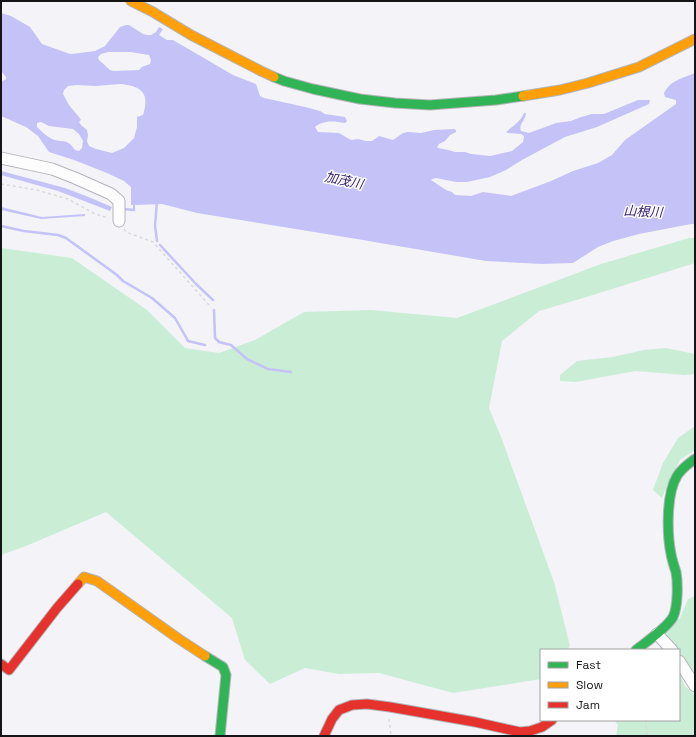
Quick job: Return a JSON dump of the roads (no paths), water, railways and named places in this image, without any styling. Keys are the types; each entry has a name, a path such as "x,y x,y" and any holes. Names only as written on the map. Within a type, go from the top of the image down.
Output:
{"street":[{"path":"132,1 191,35 261,71 284,81 360,99 395,103 430,105 460,103 496,100 560,90 639,67 695,39"},
{"path":"1,158 52,170 104,190 119,201 119,221"},
{"path":"637,649 657,634 673,617 676,605 677,589 676,573 671,555 669,539 670,490 677,476 684,467 695,458"},
{"path":"1,664 9,670 84,576 97,581 179,639 223,667 226,675 220,736"},
{"path":"657,634 671,649"},
{"path":"680,662 695,686"},
{"path":"324,736 332,718 339,710 352,705 360,704 390,707 475,722 520,732 530,731 542,727 551,721"}],"water":[{"path":"1,13 11,16 30,27 42,44 70,54 95,51 105,46 120,27 126,25 129,25 147,35 151,35 156,32 159,27 163,29 159,35 167,40 173,40 233,75 256,84 260,96 264,98 305,107 325,114 345,117 347,121 345,123 322,123 315,127 318,132 339,133 351,140 358,139 372,141 379,136 393,140 403,133 408,132 421,133 434,130 454,129 456,132 439,144 437,147 438,148 455,152 490,156 512,151 523,142 524,136 521,134 506,132 519,121 524,113 526,113 526,115 520,129 521,131 529,133 556,123 571,121 592,114 604,114 638,100 650,100 649,104 597,127 565,137 506,170 490,177 467,182 456,182 436,178 431,180 455,195 471,196 483,192 511,196 573,171 598,163 612,155 625,140 676,104 676,100 665,97 664,93 673,83 695,73 695,224 639,234 613,241 598,247 573,263 542,264 486,261 197,213 162,204 135,205 135,211 131,211 131,209 133,209 133,205 131,205 131,187 124,181 74,160 49,152 38,136 26,127 1,116 1,82 6,79 6,77 1,71","holes":["108,52 130,52 149,55 151,60 150,64 139,70 114,71 110,70 99,60 98,57 101,54","120,84 128,85 139,89 145,96 143,115 137,117 137,127 134,138 124,148 112,153 89,146 87,141 87,130 81,125 79,122 81,120 69,105 63,94 64,90 68,86","41,122 49,126 73,129 79,134 83,141 82,148 79,151 75,150 67,142 50,138 37,127 37,123"]},
{"path":"1,171 65,188 112,207 110,211 58,191 1,175"},
{"path":"1,207 42,217 85,214 85,216 41,219 1,210"}],"waterway":[{"path":"157,201 155,226 157,241"},
{"path":"123,209 134,210"},
{"path":"1,226 24,231 58,235 66,238 123,281 152,298 175,318 188,341 205,345"},
{"path":"160,245 213,300"},
{"path":"214,310 215,338 219,342 231,345 247,359 268,369 291,372"}],"water label":[{"name":"加茂川","path":"344,180"},
{"name":"山根川","path":"643,211"}]}
